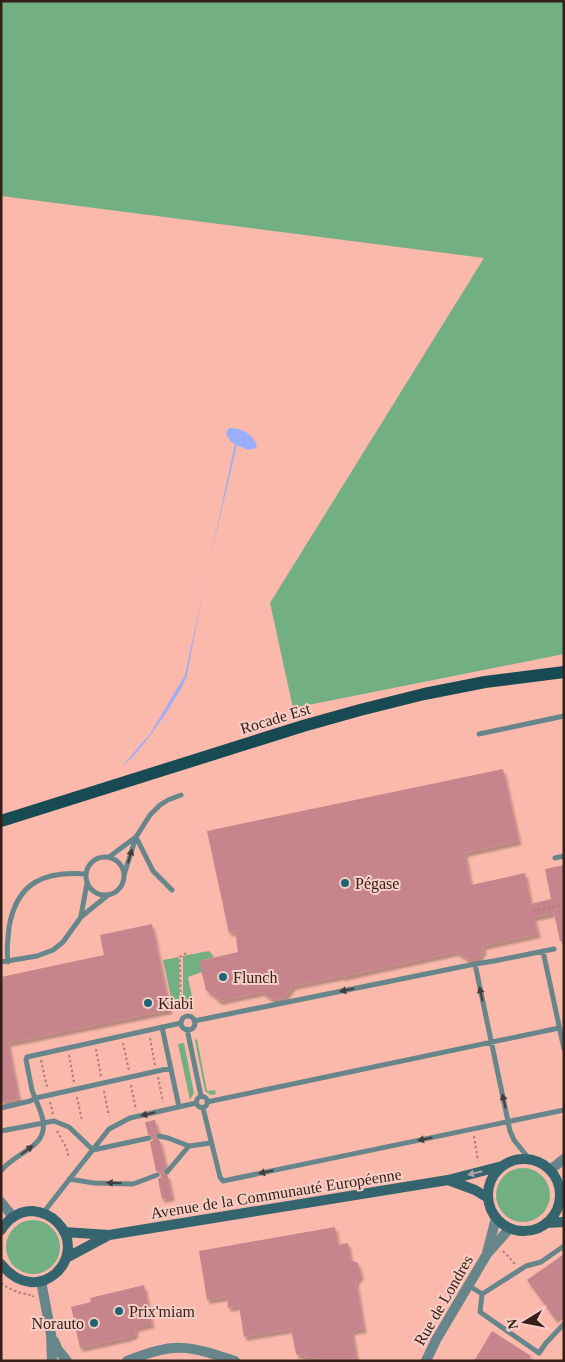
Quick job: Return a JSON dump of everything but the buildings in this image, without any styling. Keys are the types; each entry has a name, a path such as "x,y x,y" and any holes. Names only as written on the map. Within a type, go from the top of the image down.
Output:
{"main road":[{"name":"Rocade Est","path":"1,821 360,710 424,694 486,682 564,672"}],"street":[{"path":"520,1159 530,1160 550,1170 562,1199 553,1216 546,1223 538,1228 520,1231 510,1228 496,1218 490,1208 488,1198 489,1186 494,1175 502,1166 520,1159"},
{"path":"550,1170 564,1159"},
{"name":"Avenue de la Communauté Européenne","path":"64,1232 110,1235 448,1180 502,1166"},
{"name":"Avenue de la Communauté Européenne","path":"448,1180 475,1190 488,1198"},
{"path":"1,1202 13,1217"},
{"path":"1,1230 4,1224 22,1213 32,1211 43,1213 59,1224 64,1232 68,1249 62,1266 56,1273 41,1282 18,1280 8,1273 1,1264"},
{"name":"Rue de Londres","path":"487,1254 496,1218"},
{"path":"546,1223 564,1222"},
{"name":"Rue de Londres","path":"426,1361 436,1340 487,1254 510,1228"},
{"name":"Avenue de la Communauté Européenne","path":"66,1258 110,1235"},
{"path":"41,1282 51,1334 52,1361"},
{"path":"51,1334 58,1350 67,1361"},
{"path":"127,1361 154,1350 184,1347 235,1361"}],"lane":[{"path":"480,734 564,716"},
{"path":"1,962 37,956 53,950 63,942 81,917 108,895 120,888 136,837 150,815 160,805 181,795"},
{"path":"109,857 136,837"},
{"path":"136,837 153,871 172,890"},
{"path":"555,858 564,856"},
{"path":"81,917 87,882 86,874 94,860 109,857 118,862 124,875"},
{"path":"8,962 8,937 13,910 25,889 52,875 65,872 86,874"},
{"path":"87,882 93,891 98,894 108,895"},
{"path":"194,1021 554,948"},
{"path":"543,951 564,1049"},
{"path":"475,964 508,1122 514,1140 530,1160"},
{"path":"1,1171 37,1142 44,1123 33,1093 26,1060 27,1056 181,1023 182,1019 188,1016 194,1021"},
{"path":"187,1030 192,1028 194,1021"},
{"path":"181,1023 187,1030 201,1096 207,1102"},
{"path":"162,1027 179,1107"},
{"path":"560,1028 207,1102 203,1108 220,1177 223,1181 564,1110"},
{"path":"1,1108 48,1095 171,1068"},
{"path":"196,1103 197,1098 201,1096"},
{"path":"43,1213 109,1129 123,1121 196,1103"},
{"path":"196,1103 199,1107 203,1108"},
{"path":"1,1131 54,1121 69,1127 93,1150"},
{"path":"159,1136 189,1146 211,1143"},
{"path":"93,1150 149,1138"},
{"path":"167,1172 189,1146"},
{"path":"69,1179 94,1183 133,1184 157,1175"},
{"path":"564,1246 541,1262 518,1270 482,1294 480,1312 539,1353 564,1324"},
{"path":"468,1285 482,1294"}],"path":[{"path":"533,911 564,906"},
{"path":"181,1007 180,956 186,953"},
{"path":"39,1053 57,1134 66,1147 70,1158"},
{"path":"473,1129 479,1172"},
{"path":"497,1242 501,1250 511,1258 518,1270"},
{"path":"1,1283 22,1294 32,1295 34,1304"}],"green space":[{"path":"1,1 564,1 564,654 293,708 270,603 484,258 1,196"},
{"path":"209,951 214,957 200,961 202,972 188,977 193,1002 183,1004 183,956"},
{"path":"179,957 180,1005 173,1006 163,960"},
{"path":"197,1039 207,1091 215,1090 216,1094 211,1095 205,1091 195,1040"},
{"path":"184,1043 194,1093 190,1100 178,1044"},
{"path":"523,1168 533,1170 542,1176 548,1185 550,1195 548,1205 542,1214 533,1220 523,1222 513,1220 504,1214 498,1205 496,1195 498,1185 504,1176 513,1170"},
{"path":"33,1220 43,1222 52,1228 58,1237 60,1247 58,1257 52,1266 43,1272 33,1274 23,1272 14,1266 8,1257 6,1247 8,1237 14,1228 23,1222"}],"water":[{"path":"230,428 246,432 253,438 257,446 248,450 237,445 208,570 187,675 178,694 159,723 139,750 124,764 150,734 185,675 235,444 231,442 226,434"}],"place":[{"name":"Pégase","path":"345,883"},
{"name":"Flunch","path":"223,977"},
{"name":"Kiabi","path":"148,1003"},
{"name":"Prix'miam","path":"119,1311"},
{"name":"Norauto","path":"94,1323"}]}
